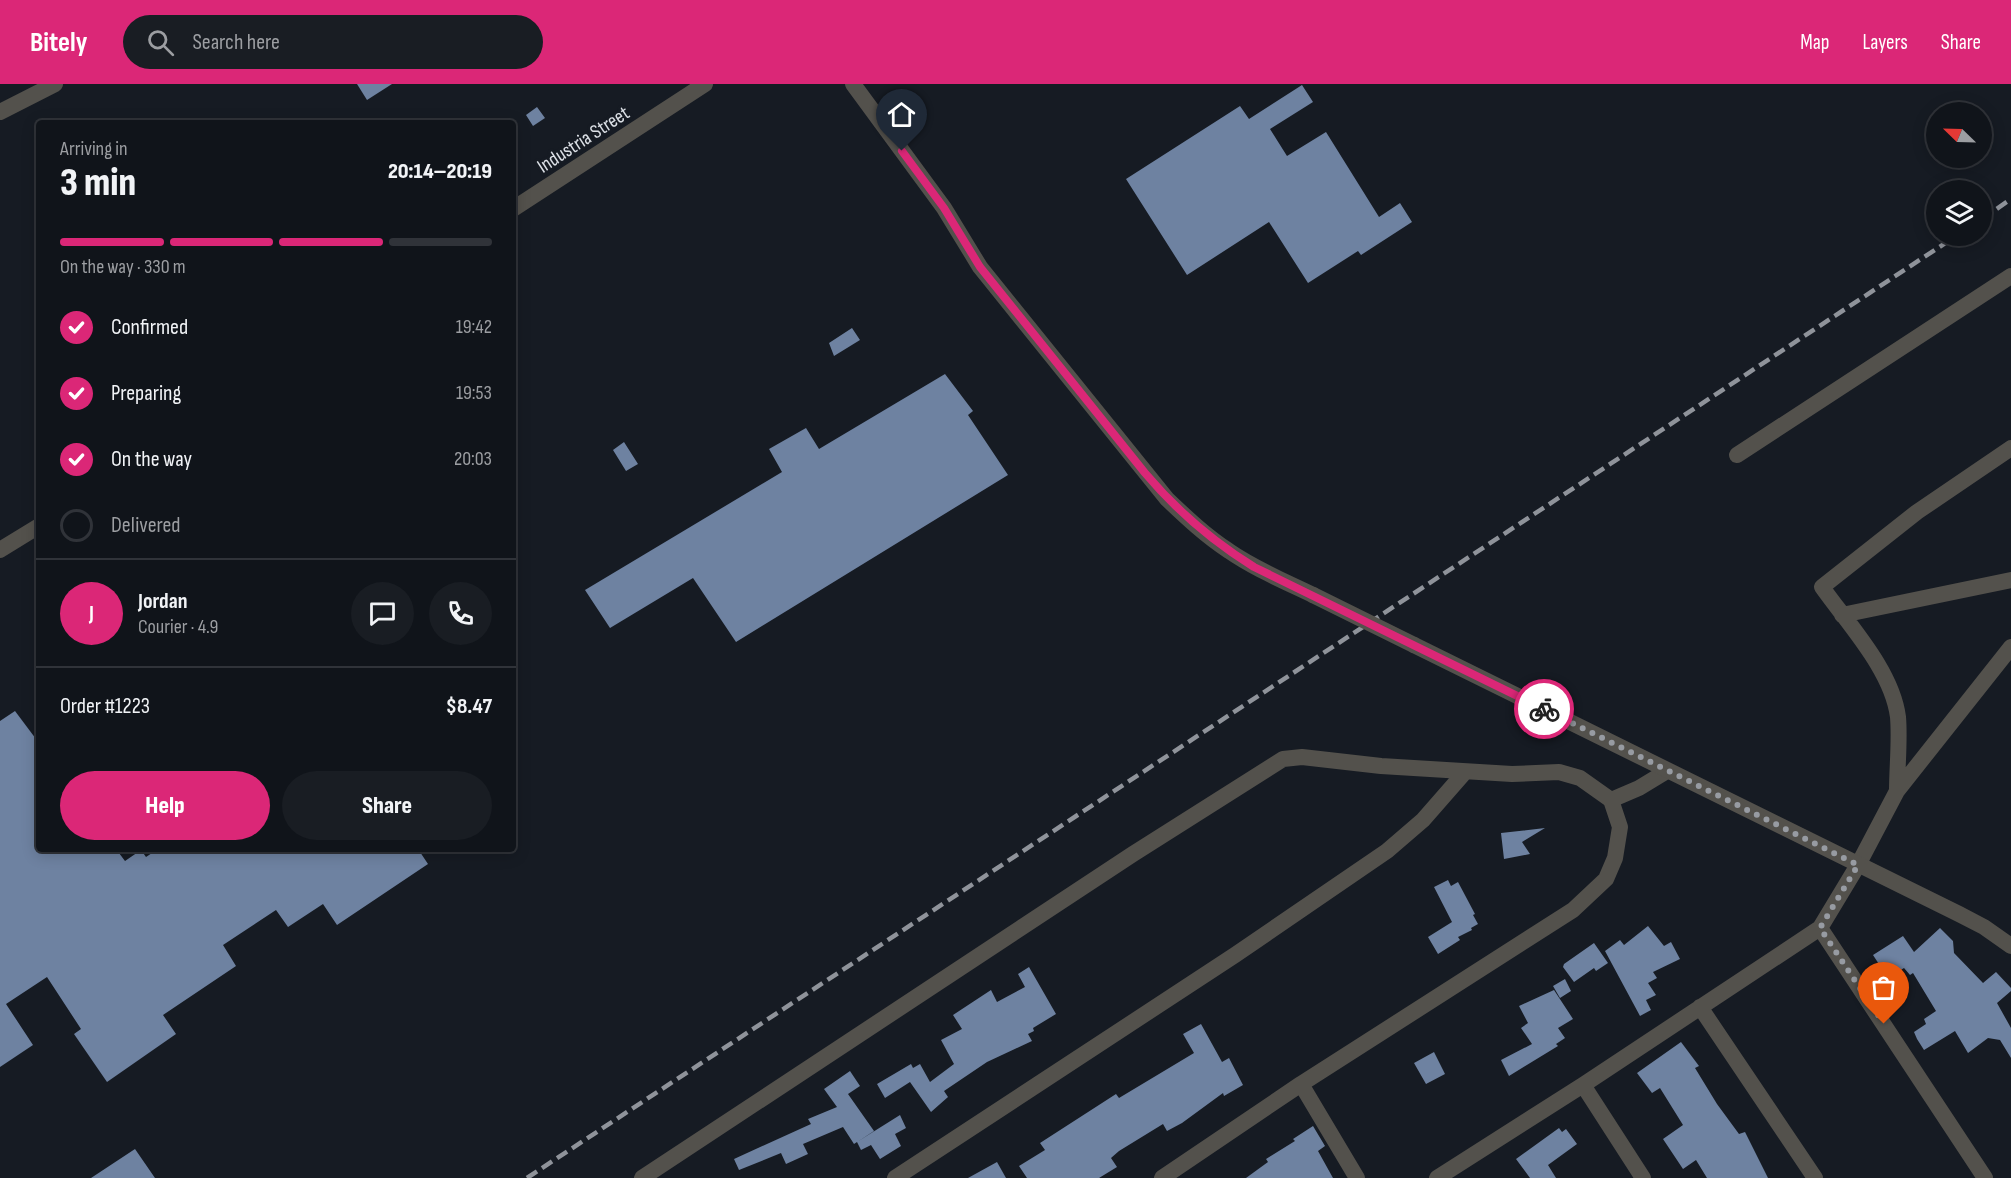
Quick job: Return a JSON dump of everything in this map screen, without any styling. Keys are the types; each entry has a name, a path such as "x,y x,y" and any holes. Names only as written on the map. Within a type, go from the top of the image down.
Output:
{"street":[{"path":"0,112 55,84"},
{"name":"Industria Street","path":"516,207 705,84"},
{"path":"853,84 944,208 980,267 1167,500 1193,524 1229,551 1254,567 1312,596 1959,914 1984,927 2011,946"},
{"path":"1737,455 2011,276"},
{"path":"1897,790 1898,717 1890,689 1870,654 1822,587 1917,512 2011,448"},
{"path":"0,550 36,528"},
{"path":"1842,615 2011,580"},
{"path":"1437,1178 1464,1171 1583,1085 1820,928 1858,865 1897,790 2011,647"},
{"path":"642,1178 1114,867 1283,759 1302,757 1465,772 1512,774 1559,772 1580,778 1611,800 1620,827 1616,858 1606,879 1573,910 1301,1084 1162,1178"},
{"path":"1611,800 1639,788 1668,771"},
{"path":"895,1178 1225,962 1387,851 1423,820 1465,772"},
{"path":"1820,928 1985,1178"},
{"path":"1700,1007 1815,1178"},
{"path":"1301,1084 1357,1178"},
{"path":"1583,1085 1643,1178"}],"building":[{"path":"357,84 392,84 367,100"},
{"path":"1302,85 1313,102 1270,129 1287,156 1326,132 1379,217 1400,203 1412,222 1361,255 1358,251 1308,283 1269,222 1187,275 1126,179 1240,106 1249,119"},
{"path":"537,107 545,118 533,126 526,115"},
{"path":"852,328 860,340 834,356 829,343"},
{"path":"945,374 973,411 968,415 1008,475 736,642 693,578 610,628 585,590 782,472 769,449 806,428 819,449"},
{"path":"624,442 638,464 626,471 613,450"},
{"path":"15,711 36,739 36,852 118,852 125,861 138,852 142,852 146,857 154,852 420,852 428,864 337,925 323,904 288,927 276,910 223,945 236,966 163,1015 176,1034 107,1082 74,1034 81,1029 47,977 6,1004 33,1045 0,1067 0,721"},
{"path":"1545,828 1522,842 1530,854 1504,859 1501,833"},
{"path":"1448,880 1451,886 1458,882 1478,924 1458,937 1460,940 1438,954 1428,937 1452,922 1434,887"},
{"path":"1648,926 1664,946 1671,942 1680,959 1653,972 1657,978 1648,983 1656,995 1646,1000 1651,1010 1640,1016 1605,951 1620,940 1624,945"},
{"path":"1940,928 1953,941 1954,953 1983,983 1996,972 2011,988 2011,991 1997,1003 2011,1028 2011,1058 2000,1040 1988,1038 1968,1053 1955,1031 1924,1050 1917,1039 1914,1032 1926,1024 1924,1019 1936,1011 1913,973 1910,975 1904,968 1888,978 1873,955 1903,936 1914,952"},
{"path":"1594,943 1608,963 1596,971 1594,968 1574,982 1563,967 1564,964"},
{"path":"1029,967 1056,1014 1033,1028 1034,1031 1028,1034 1032,1041 987,1062 944,1091 948,1097 931,1112 910,1082 885,1098 877,1084 911,1064 913,1068 920,1064 930,1082 954,1064 941,1040 962,1029 953,1015 991,990 997,1002 1025,987 1018,974"},
{"path":"1565,979 1571,991 1560,998 1553,986"},
{"path":"1554,990 1573,1019 1558,1028 1565,1038 1556,1044 1558,1046 1509,1076 1501,1060 1532,1044 1521,1028 1528,1023 1519,1006"},
{"path":"1201,1024 1222,1062 1229,1058 1243,1085 1224,1096 1223,1093 1182,1123 1167,1131 1163,1124 1119,1151 1111,1158 1117,1167 1099,1178 1027,1178 1019,1166 1045,1150 1040,1143 1116,1094 1119,1098 1194,1053 1183,1034"},
{"path":"1681,1042 1699,1066 1695,1068 1717,1104 1739,1134 1745,1132 1768,1178 1707,1178 1696,1160 1683,1169 1663,1139 1683,1125 1660,1088 1652,1093 1637,1073"},
{"path":"1434,1052 1445,1074 1426,1084 1414,1063"},
{"path":"850,1071 860,1086 848,1094 874,1131 854,1144 843,1127 803,1144 808,1154 786,1164 781,1153 739,1170 734,1159 811,1124 808,1119 837,1107 824,1089"},
{"path":"900,1115 906,1128 895,1134 901,1146 880,1159 871,1145 861,1150 857,1142"},
{"path":"1313,1126 1325,1146 1318,1151 1333,1178 1246,1178 1268,1162 1266,1159 1295,1141 1293,1139"},
{"path":"1559,1128 1562,1132 1566,1129 1577,1144 1548,1165 1556,1178 1530,1178 1516,1159"},
{"path":"135,1149 155,1178 91,1178"},
{"path":"997,1162 1006,1178 968,1178"}],"railway":[{"path":"1992,212 2011,199"},
{"path":"527,1178 1941,246"}],"way so far":[{"path":"1544,709 1858,865 1820,928 1884,1024"}],"route":[{"path":"902,151 944,208 980,267 1025,325 1167,500 1193,524 1254,567 1544,709"}]}
